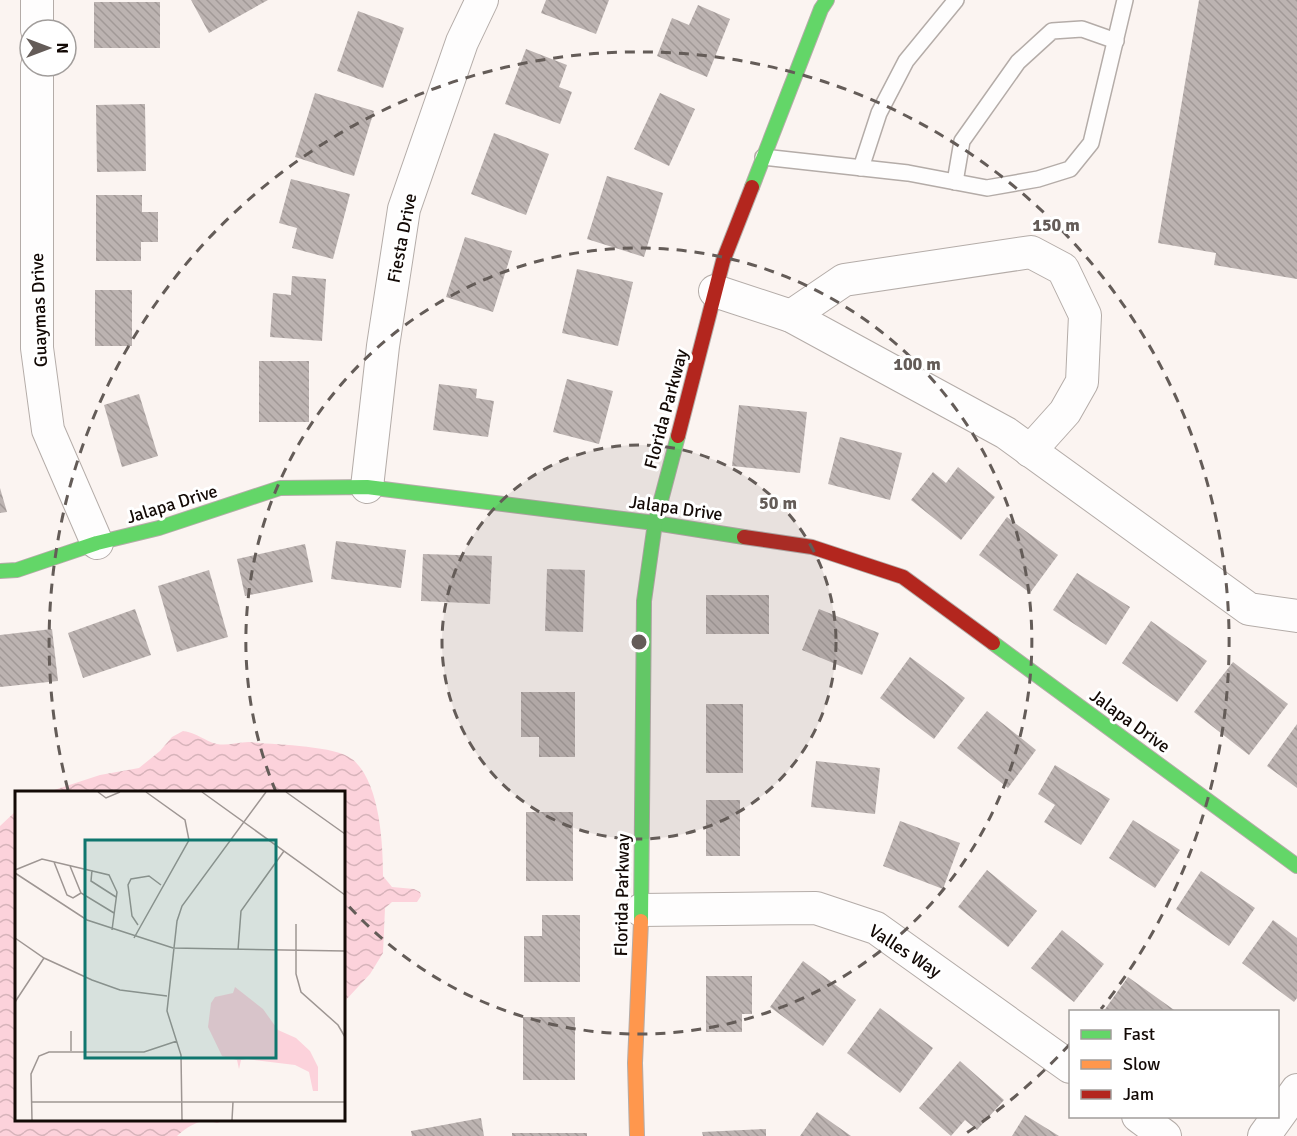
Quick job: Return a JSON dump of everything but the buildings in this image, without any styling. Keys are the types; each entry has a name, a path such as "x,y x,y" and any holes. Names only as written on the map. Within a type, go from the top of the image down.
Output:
{"street":[{"path":"37,0 37,18"},
{"name":"Fiesta Drive","path":"367,487 383,346 404,209 462,42 482,0"},
{"name":"Florida Parkway","path":"637,1136 635,1062 641,910 645,601 654,523 723,261 821,9 827,0"},
{"name":"Guaymas Drive","path":"37,78 37,348 48,430 97,543"},
{"path":"791,316 844,280 1032,252 1063,269 1085,315 1082,381 1065,412 1030,451"},
{"path":"715,291 791,316 1006,433 1249,609 1297,616"},
{"name":"Jalapa Drive","path":"0,571 17,570 97,543 159,528 280,488 367,487 654,523 812,547 903,577 1297,866"},
{"name":"Valles Way","path":"641,910 816,908 876,928 1069,1066"},
{"path":"1279,1115 1297,1090"},
{"path":"1141,1118 1165,1136"},
{"path":"1264,1136 1277,1118"}],"lane":[{"path":"861,168 879,113 906,61 956,0"},
{"path":"764,157 908,173 987,188 1038,179 1070,170 1091,143 1125,0"},
{"path":"955,182 962,141 1018,62 1052,31 1082,29 1116,41"}],"water":[{"path":"183,731 225,745 249,742 303,746 343,754 352,759 361,769 369,782 378,814 383,876 392,887 414,889 420,892 421,896 417,902 392,902 385,908 383,953 370,974 345,1001 345,791 51,791 100,775 139,768 160,751 172,737"},
{"path":"15,812 15,1121 205,1121 195,1123 177,1136 0,1136 0,826"}],"traffic: fast":[{"path":"752,187 821,9 827,0"},
{"path":"641,921 644,601 655,523 678,436"},
{"path":"0,571 17,570 97,543 159,528 280,488 367,487 655,523 744,537"},
{"path":"993,643 1297,866"}],"traffic: slow":[{"path":"637,1136 635,1063 641,921"}],"traffic: jam":[{"path":"678,436 723,261 752,187"},
{"path":"744,537 812,547 903,577 993,643"}]}
